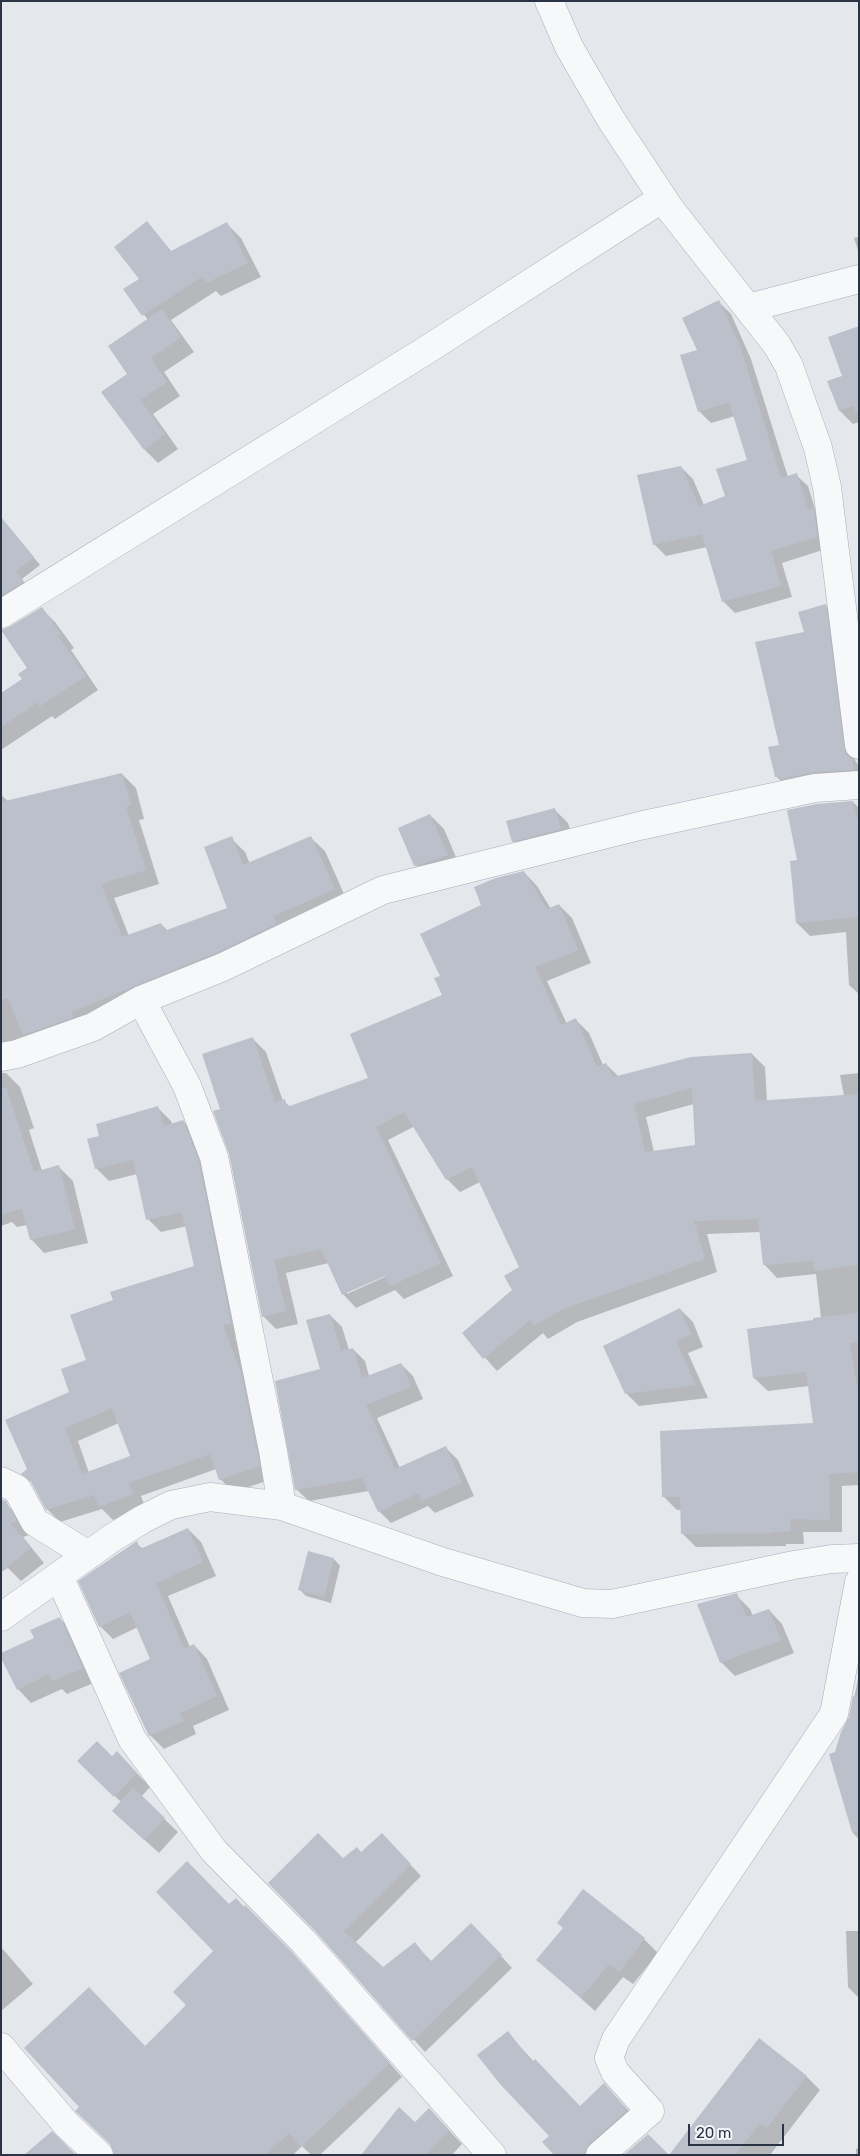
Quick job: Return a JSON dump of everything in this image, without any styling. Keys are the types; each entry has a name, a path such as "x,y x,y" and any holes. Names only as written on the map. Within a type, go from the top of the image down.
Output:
{"street":[{"path":"549,1 569,47 610,118 663,198 777,344 789,366 818,448 827,487 859,745"},
{"path":"1,614 428,349 663,198"},
{"path":"748,308 859,279"},
{"path":"1,1057 17,1054 93,1027 142,1000 223,967 383,890 639,826 815,788 859,785"},
{"path":"142,1000 187,1086 214,1158 282,1506"},
{"path":"1,1482 17,1489 35,1522 88,1554"},
{"path":"1,1617 88,1554 143,1519 171,1505 210,1497 282,1506 443,1562 583,1603 612,1604 794,1565 832,1559 859,1558"},
{"path":"59,1576 132,1739 214,1851 303,1941 492,2155"},
{"path":"600,2155 650,2111 615,2072 609,2058 616,2039 834,1714 859,1582"},
{"path":"1,2047 67,2124 99,2155"}],"building":[{"path":"147,221 171,251 227,222 248,263 206,283 203,276 142,316 123,289 139,279 114,247"},
{"path":"719,300 740,346 781,478 797,473 808,510 814,508 817,537 771,551 781,586 722,602 702,534 653,545 637,475 681,466 699,506 725,496 716,469 747,460 729,402 698,412 680,355 697,350 682,318"},
{"path":"162,309 181,337 151,358 167,382 140,400 165,434 144,450 101,392 127,374 108,346"},
{"path":"859,326 859,411 856,412 854,406 839,411 827,381 842,376 828,337"},
{"path":"1,517 34,557 16,571 24,582 1,595"},
{"path":"826,604 844,747 846,754 852,759 854,770 814,772 781,779 780,776 775,777 768,747 779,745 755,642 804,632 798,612"},
{"path":"42,607 61,634 58,636 86,676 40,706 38,702 1,727 1,693 22,679 18,674 27,668 1,630"},
{"path":"122,773 131,805 126,807 146,870 101,884 122,937 161,923 164,931 227,908 204,847 232,836 243,865 311,836 335,889 274,916 276,924 218,952 71,1012 74,1017 23,1035 8,998 1,1000 1,802"},
{"path":"853,801 859,827 859,917 796,923 790,861 797,860 787,810 817,804"},
{"path":"555,808 561,829 512,842 506,821"},
{"path":"430,814 448,855 414,866 398,828"},
{"path":"524,871 547,909 559,904 578,950 535,967 561,1025 576,1018 597,1067 606,1063 613,1077 691,1057 752,1053 755,1101 859,1094 859,1265 814,1271 813,1261 763,1265 758,1219 694,1221 705,1259 563,1309 534,1326 530,1320 483,1359 462,1333 512,1290 504,1276 519,1267 472,1167 446,1180 404,1112 376,1127 441,1263 390,1286 385,1276 342,1295 321,1249 274,1260 286,1311 262,1317 229,1154 213,1111 220,1109 202,1054 253,1037 275,1102 285,1099 287,1107 368,1078 350,1034 442,995 434,978 440,976 420,934 481,905 474,887 496,878","holes":["692,1088 695,1145 645,1152 634,1104"]},
{"path":"6,1087 34,1172 59,1165 75,1229 30,1240 22,1209 1,1214 1,1088"},
{"path":"158,1106 164,1126 183,1120 199,1161 231,1323 223,1325 241,1373 260,1466 219,1480 210,1454 128,1483 133,1494 99,1507 94,1495 46,1510 31,1482 21,1474 27,1469 5,1420 69,1392 61,1369 86,1360 70,1315 113,1300 110,1292 194,1266 182,1212 146,1220 133,1160 95,1169 87,1139 99,1136 96,1124","holes":["112,1408 130,1456 82,1474 65,1428"]},
{"path":"680,1308 691,1334 676,1341 696,1385 625,1394 603,1346"},
{"path":"859,1313 859,1342 850,1343 859,1399 859,1472 829,1474 830,1520 790,1519 791,1531 773,1533 681,1534 680,1497 662,1497 660,1431 813,1423 806,1372 753,1378 747,1329 813,1320 813,1318"},
{"path":"330,1314 341,1351 353,1348 362,1378 401,1363 411,1387 366,1405 395,1469 446,1446 462,1483 422,1501 418,1493 378,1512 362,1478 295,1490 275,1381 320,1369 306,1320"},
{"path":"1,1499 6,1501 17,1521 10,1523 31,1548 1,1572"},
{"path":"188,1528 203,1562 156,1583 184,1649 194,1644 217,1696 180,1713 184,1721 149,1736 119,1673 150,1659 130,1612 99,1627 78,1581 137,1541 140,1549"},
{"path":"308,1551 334,1558 324,1597 298,1590"},
{"path":"737,1593 746,1617 769,1609 781,1640 720,1663 697,1604"},
{"path":"60,1617 83,1668 52,1681 49,1674 17,1690 1,1658 1,1653 34,1638 30,1630"},
{"path":"853,1696 859,1697 859,1831 852,1832 829,1754 835,1752 841,1732 849,1717"},
{"path":"97,1741 112,1756 117,1751 137,1773 114,1797 77,1761"},
{"path":"133,1787 165,1818 144,1840 112,1811"},
{"path":"318,1833 343,1858 357,1847 361,1852 382,1833 411,1864 344,1931 383,1967 415,1942 430,1962 471,1923 502,1955 412,2041 315,1931 268,1883"},
{"path":"187,1861 229,1904 236,1898 244,1907 245,1905 292,1952 390,2063 301,2147 289,2133 265,2155 114,2155 110,2144 75,2111 79,2107 24,2048 89,1987 145,2046 186,2005 173,1992 213,1951 156,1892"},
{"path":"583,1889 645,1938 619,1972 609,1964 581,1998 536,1960 563,1928 557,1923"},
{"path":"508,2031 532,2062 535,2059 580,2106 604,2083 625,2107 626,2111 589,2144 585,2155 554,2155 542,2142 549,2136 500,2084 477,2055"},
{"path":"759,2038 807,2076 767,2128 760,2123 735,2155 669,2155"},
{"path":"399,2107 415,2122 429,2108 449,2130 425,2155 361,2155"},
{"path":"52,2131 76,2155 24,2155"},
{"path":"648,2134 669,2155 624,2155"}]}
